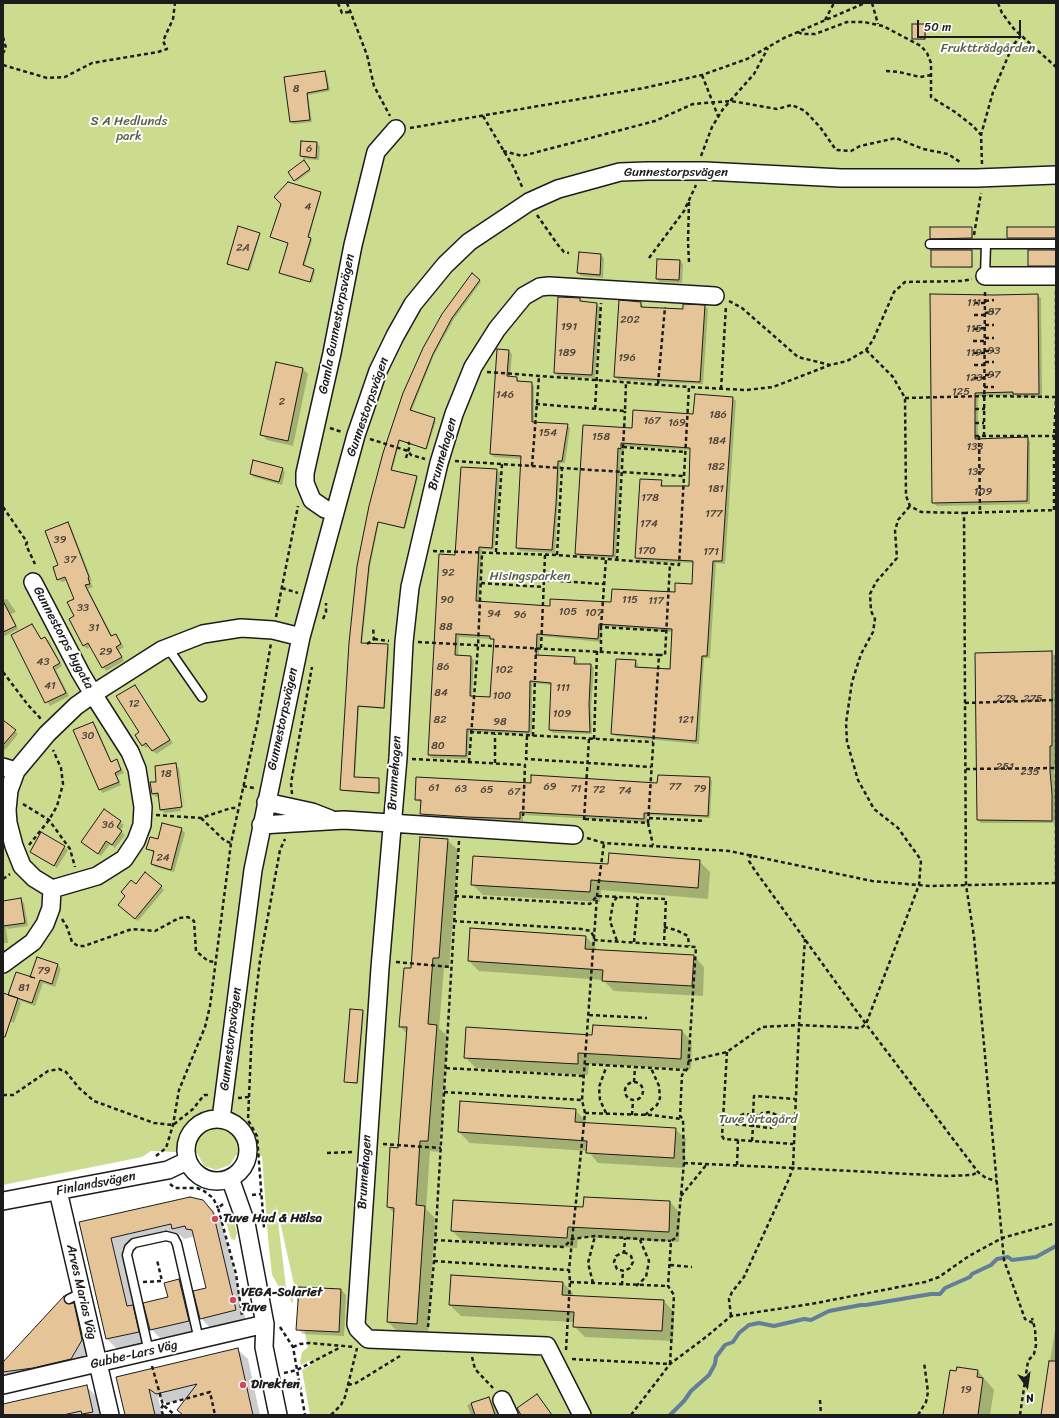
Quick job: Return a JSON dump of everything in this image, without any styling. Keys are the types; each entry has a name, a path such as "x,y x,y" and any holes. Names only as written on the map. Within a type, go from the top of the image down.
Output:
{"street":[{"name":"Gamla Gunnestorpsvägen","path":"307,492 305,473 332,353 353,245 376,152 396,129"},
{"name":"Gunnestorpsvägen","path":"221,1119 253,870 262,825 262,795 301,638 356,435 378,371 388,350 413,304 428,284 469,242 529,202 558,189 620,172 647,170 705,171 841,178 933,178 1056,175"},
{"path":"985,276 1056,276"},
{"name":"Brunnehagen","path":"582,1415 547,1346 368,1339 358,1329 356,1324 380,961 398,758 404,642 410,587 439,463 454,414 473,368 497,329 530,292 549,286 715,296"},
{"path":"307,492 312,500 325,509 334,512"},
{"name":"Gunnestorps bygata","path":"32,582 93,694 136,764 142,794 144,815 136,841 124,859 97,876 52,889 34,878 22,866 15,849 6,823 10,769 76,706 93,694 168,648 203,634 241,628 273,630 301,638"},
{"name":"Brunnehagen","path":"262,795 330,819 574,835"},
{"name":"Brunnehagen","path":"262,825 314,823 330,819"},
{"path":"3,964 32,942 45,924 51,908 52,889"},
{"path":"221,1119 230,1121 245,1135 248,1155 243,1168 230,1178 220,1181 206,1180 195,1172 187,1161 185,1148 193,1129 204,1121 221,1119"},
{"name":"Finlandsvägen","path":"3,1201 168,1170 187,1161"},
{"path":"230,1178 238,1196 246,1223 265,1324 264,1347 278,1415"},
{"name":"Arves Marias Väg","path":"58,1191 75,1296 98,1364 110,1415"},
{"path":"265,1324 275,1345 289,1415"},
{"name":"Gubbe-Lars Väg","path":"3,1385 38,1373 59,1368 98,1364 265,1324"}],"lane":[{"path":"930,244 1056,244"},
{"path":"985,276 986,244"},
{"path":"168,648 202,697"},
{"path":"149,1352 126,1255 129,1248 134,1244 160,1237 166,1236 174,1238 177,1244 199,1340"}],"path":[{"path":"3,65 47,78 65,77 92,63 158,52 167,49 163,41 173,19 175,3"},
{"path":"338,3 342,13 350,12"},
{"path":"347,3 367,55 374,86 396,129 436,125 644,88 702,74 747,59 798,32 865,3"},
{"path":"825,20 834,3"},
{"path":"872,3 878,24"},
{"path":"998,3 1002,13 1021,35 1056,67"},
{"path":"798,32 802,34 815,34 847,22 864,22 878,24 924,48 931,63 931,97 955,112 973,126 981,135"},
{"path":"982,169 981,135 999,75 1012,47 1021,35"},
{"path":"3,37 6,48 3,53"},
{"path":"700,159 704,144 718,117 754,74 768,47"},
{"path":"886,71 899,72 920,77 931,75"},
{"path":"702,74 718,117"},
{"path":"503,151 522,156 655,121 693,104 731,101 777,109 792,105 805,111 820,127 836,150 850,151 860,146 896,138 923,149 948,154 964,166"},
{"path":"649,258 690,201 698,181"},
{"path":"974,244 974,228 978,216 982,188"},
{"path":"689,262 688,236 690,201"},
{"path":"473,368 490,373 689,387 746,390 772,387 830,365 847,361 866,350 873,340 894,292 905,282 963,281 985,276 984,436"},
{"path":"1056,276 1056,369"},
{"path":"595,409 602,289"},
{"path":"658,384 666,293"},
{"path":"721,389 726,300 742,308 798,357 830,365"},
{"path":"974,303 994,300"},
{"path":"974,315 994,312"},
{"path":"974,329 994,325"},
{"path":"973,341 994,338"},
{"path":"866,350 893,377 905,398 906,496 910,506 921,512 964,513 1055,510 1056,398 984,396 905,398"},
{"path":"974,353 994,350"},
{"path":"974,365 994,362"},
{"path":"974,378 994,375"},
{"path":"532,466 538,376"},
{"path":"617,560 626,382"},
{"path":"418,551 482,554 496,552 556,555 679,565 689,387"},
{"path":"984,387 994,387"},
{"path":"536,404 625,411"},
{"path":"975,410 984,409"},
{"path":"975,423 984,423"},
{"path":"316,425 356,435 408,451 411,455 439,463 448,461 684,476"},
{"path":"980,512 981,480 978,471 977,436 1055,436"},
{"path":"406,458 410,445 408,442"},
{"path":"978,446 983,445"},
{"path":"623,447 685,452"},
{"path":"978,458 983,457"},
{"path":"496,552 502,464"},
{"path":"556,555 562,468"},
{"path":"978,471 983,468"},
{"path":"3,1095 13,1095 48,1071 59,1069 66,1072 79,1088 94,1101 146,1121 174,1125 179,1090 205,1027 210,1006 231,843 258,720 273,630 295,517 301,499 307,492"},
{"path":"688,1062 727,1052 762,1027 799,1025 861,1028 866,1024 919,885 921,860 898,828 874,809 858,780 847,742 846,723 852,682 861,654 873,632 875,619 871,611 870,594 876,582 897,558 895,531 898,520 910,506"},
{"path":"3,507 27,542 26,545 35,564"},
{"path":"964,513 966,885 974,937 1004,1260 1026,1319 1033,1323"},
{"path":"469,762 470,732 478,646 482,554"},
{"path":"540,648 545,555"},
{"path":"601,651 601,627 606,559"},
{"path":"367,644 374,640 665,655 670,564"},
{"path":"544,580 604,584"},
{"path":"481,583 544,587"},
{"path":"373,627 374,640"},
{"path":"601,627 667,631"},
{"path":"533,736 536,648"},
{"path":"594,739 597,651"},
{"path":"566,1351 570,1282 569,1270 585,1113 582,1100 595,940 597,896 604,842 729,851 751,854 872,881 919,885 1056,883 1056,654"},
{"path":"653,845 648,823 659,655"},
{"path":"3,672 28,705 47,734 49,743 56,756 63,776 63,784 57,806 49,820 30,844 15,849"},
{"path":"965,703 1006,700 1055,700"},
{"path":"470,732 653,742"},
{"path":"495,734 495,763"},
{"path":"522,831 527,736"},
{"path":"574,835 584,819 589,739"},
{"path":"398,758 525,765"},
{"path":"526,759 651,767"},
{"path":"966,769 1056,768"},
{"path":"243,786 262,795"},
{"path":"8,800 22,803 49,820 70,849 79,881"},
{"path":"144,815 201,818 231,808 238,808"},
{"path":"201,818 225,841 231,843"},
{"path":"649,818 705,821"},
{"path":"584,819 648,823"},
{"path":"427,1342 434,1261 434,1240 441,1148 460,827"},
{"path":"751,854 749,862 866,1024 978,1172 986,1178 997,1181"},
{"path":"455,896 590,904 597,896 666,899 664,944"},
{"path":"617,896 613,903 610,921 617,941"},
{"path":"634,942 638,898"},
{"path":"51,908 58,913 67,927 72,942 78,946 84,946 132,929 155,931 179,918 188,917 194,921 196,951 208,961 215,962"},
{"path":"454,921 581,929 591,931 595,940"},
{"path":"664,927 676,930 688,936 689,946"},
{"path":"731,1316 729,1299 732,1292 744,1277 793,1168 793,1123 805,938"},
{"path":"434,1240 564,1246 572,1239 595,1236 671,1241 677,1238 684,1163 683,1119 680,1116 682,1075 684,1070 688,1068 696,947 595,940"},
{"path":"380,961 451,967"},
{"path":"589,1014 647,1018"},
{"path":"727,1052 722,1136 724,1139 793,1144"},
{"path":"585,1064 684,1070"},
{"path":"606,1114 600,1100 599,1087 607,1065"},
{"path":"634,1082 635,1067"},
{"path":"446,1068 584,1076"},
{"path":"644,1115 655,1108 660,1098 659,1086 651,1068"},
{"path":"634,1082 641,1085 643,1092 641,1098 633,1101 628,1099 624,1091 627,1085 634,1082"},
{"path":"444,1092 582,1100"},
{"path":"752,1141 754,1096 795,1099"},
{"path":"632,1115 633,1101"},
{"path":"770,1112 779,1116 779,1121 774,1128 736,1124 737,1117 744,1114 753,1115 760,1116 762,1113 770,1112"},
{"path":"585,1113 644,1115 683,1119"},
{"path":"779,1121 793,1123"},
{"path":"737,1165 738,1140"},
{"path":"328,1153 360,1151 368,1143 441,1148"},
{"path":"160,1154 168,1170 170,1184 172,1187 197,1188 204,1191 213,1198 218,1208 236,1274 244,1329"},
{"path":"684,1163 948,1176 972,1175 978,1172"},
{"path":"681,1196 707,1164"},
{"path":"218,1208 238,1196 261,1194"},
{"path":"631,1415 670,1364 731,1316 811,1304 925,1282 939,1277 969,1256 1002,1238 1056,1223"},
{"path":"593,1283 588,1263 595,1236"},
{"path":"624,1252 625,1238"},
{"path":"636,1286 646,1277 649,1261 640,1239"},
{"path":"670,1364 674,1295 668,1286 671,1241"},
{"path":"624,1252 630,1255 633,1262 630,1268 622,1271 616,1268 614,1262 616,1256 624,1252"},
{"path":"133,1283 162,1281 157,1260"},
{"path":"434,1261 569,1270"},
{"path":"670,1265 692,1267"},
{"path":"622,1271 622,1285"},
{"path":"570,1282 636,1286 668,1286"},
{"path":"1020,1415 1028,1361 1034,1354 1036,1345 1035,1329 1032,1318"},
{"path":"293,1347 300,1344 310,1343 358,1347 341,1405 331,1415"},
{"path":"297,1370 342,1346"},
{"path":"149,1352 163,1405 161,1409 163,1415"},
{"path":"348,1385 356,1383 406,1352"},
{"path":"472,1352 472,1362 475,1369 506,1407"},
{"path":"918,1415 926,1402 928,1392 924,1362"},
{"path":"163,1405 210,1392 215,1415"},
{"path":"820,1400 822,1415"},
{"path":"163,1405 175,1415"}],"green space":[{"name":"Hisingsparken","path":"3,3 1056,3 1056,1415 310,1415 302,1370 312,1364 311,1360 301,1365 300,1362 302,1352 308,1347 276,1204 286,1287 294,1294 292,1304 289,1295 280,1289 272,1275 262,1156 236,1155 230,1165 216,1170 204,1166 197,1153 151,1151 142,1157 3,1185"},
{"path":"231,1211 237,1233 235,1240 231,1239 225,1218 226,1213"}],"building":[{"path":"912,24 925,24 925,39 912,39"},
{"path":"325,71 328,89 307,93 310,120 290,122 284,77"},
{"path":"301,141 317,142 316,158 300,156"},
{"path":"304,160 310,169 294,181 288,172"},
{"path":"288,182 321,192 308,237 311,238 303,265 314,269 310,282 279,273 288,243 270,237 281,204 274,197"},
{"path":"238,226 260,233 248,270 227,264"},
{"path":"930,227 972,227 972,238 930,239"},
{"path":"1007,227 1056,227 1056,238 1007,238"},
{"path":"931,250 972,250 972,267 931,267"},
{"path":"1028,250 1056,250 1056,266 1028,266"},
{"path":"579,252 601,254 600,275 577,273"},
{"path":"657,259 680,260 679,280 656,279"},
{"path":"472,273 480,280 452,318 433,354 410,410 435,418 426,449 399,440 391,470 417,476 404,528 378,522 369,565 361,643 388,644 384,708 358,706 354,777 379,778 379,793 340,790 349,643 357,566 369,506 383,453 403,393 423,348 442,314"},
{"path":"930,294 1038,294 1039,394 1013,394 1013,392 975,393 975,439 1028,437 1027,501 932,503"},
{"path":"558,297 580,298 580,301 597,303 592,375 554,373"},
{"path":"619,300 641,302 641,307 683,309 683,304 705,305 700,382 614,377"},
{"path":"497,349 509,350 507,376 517,377 517,381 532,382 532,422 568,424 562,461 558,461 552,550 516,548 521,456 490,454"},
{"path":"276,362 303,368 288,441 260,435"},
{"path":"695,394 733,397 722,561 713,561 707,656 702,656 696,741 611,734 616,659 636,660 635,667 670,669 672,629 599,624 598,639 537,634 536,655 575,657 574,664 591,664 589,704 590,732 549,730 551,683 530,681 529,732 467,729 466,756 428,755 439,554 455,555 461,467 497,469 492,548 479,547 476,601 550,606 550,599 611,602 612,589 675,592 675,583 692,584 693,561 635,558 640,479 662,480 661,486 689,486 690,448 621,443 621,449 618,448 613,556 575,554 583,425 632,428 633,410 693,414","holes":["456,634 490,636 490,639 494,639 490,697 470,696 471,656 455,655"]},
{"path":"253,460 283,468 279,482 250,474"},
{"path":"68,522 89,577 90,584 85,585 111,636 116,634 121,644 116,647 122,657 102,668 88,643 83,646 69,619 74,616 67,602 74,599 65,577 57,580 53,567 58,565 45,531"},
{"path":"3,601 16,626 3,632"},
{"path":"32,624 41,639 45,637 60,663 53,667 66,693 45,703 11,635"},
{"path":"1052,651 1052,746 1050,746 1050,771 1052,821 977,820 975,653"},
{"path":"135,685 170,740 152,751 146,743 142,746 138,740 135,735 139,732 116,696"},
{"path":"3,720 16,730 3,745"},
{"path":"93,722 111,762 117,759 121,770 115,773 119,782 99,790 73,730"},
{"path":"176,763 182,807 160,810 158,793 152,794 150,782 156,782 155,766"},
{"path":"531,775 657,783 658,775 710,777 708,816 644,813 644,819 520,812 520,819 467,817 420,814 421,800 415,800 416,777 531,783"},
{"path":"104,809 121,821 117,827 122,831 112,845 106,841 98,854 81,842"},
{"path":"162,823 182,828 171,870 151,864 154,851 146,849 150,837 158,839"},
{"path":"41,832 65,846 54,866 30,852"},
{"path":"420,837 448,839 439,958 433,958 428,1024 437,1025 428,1141 420,1141 416,1205 425,1206 417,1324 387,1322 394,1208 387,1207 390,1147 398,1148 407,1027 399,1027 404,968 411,968"},
{"path":"609,853 700,860 698,888 591,880 590,892 471,885 473,856 608,864"},
{"path":"145,872 162,886 135,919 118,905 125,896 121,892 131,880 136,884"},
{"path":"21,898 25,923 3,926 3,901"},
{"path":"470,928 586,936 585,949 694,955 692,986 602,981 603,970 468,961"},
{"path":"37,957 58,964 52,984 40,980 32,1003 8,995 16,972 30,976"},
{"path":"3,993 18,998 5,1037 3,1037"},
{"path":"350,1009 363,1010 357,1083 344,1082"},
{"path":"593,1025 682,1030 681,1059 578,1053 578,1064 464,1058 466,1027 592,1035"},
{"path":"460,1101 576,1109 575,1122 676,1128 674,1158 586,1153 587,1141 458,1132"},
{"path":"190,1197 203,1200 213,1212 236,1310 200,1319 193,1291 206,1288 192,1230 186,1229 185,1226 172,1229 171,1224 111,1238 127,1306 133,1305 139,1332 106,1339 79,1222"},
{"path":"584,1197 670,1201 669,1232 568,1227 567,1238 451,1231 453,1200 583,1207"},
{"path":"451,1275 563,1282 562,1295 664,1300 662,1331 573,1327 574,1312 449,1305"},
{"path":"179,1279 189,1321 150,1330 143,1303 168,1297 164,1283"},
{"path":"299,1287 341,1289 339,1332 296,1330"},
{"path":"64,1296 66,1303 74,1303 82,1340 71,1359 33,1368 3,1372 3,1362"},
{"path":"238,1348 253,1415 183,1415 177,1410 197,1384 156,1394 149,1389 155,1415 125,1415 116,1377"},
{"path":"1049,1361 1056,1361 1056,1415 1041,1415"},
{"path":"957,1367 978,1370 977,1377 983,1378 978,1415 943,1415 950,1370 956,1371"},
{"path":"87,1385 93,1412 82,1414 81,1411 63,1415 3,1415 3,1404"},
{"path":"537,1394 552,1415 521,1415 517,1408"},
{"path":"489,1397 495,1415 475,1415 471,1403"}],"waterway":[{"path":"670,1415 684,1401 691,1391 709,1375 715,1364 716,1357 725,1345 733,1342 739,1333 749,1325 759,1323 774,1326 804,1319 811,1320 829,1311 931,1294 940,1294 945,1288 970,1277 972,1274 991,1265 997,1259 1008,1257 1012,1260 1036,1257 1056,1246"}],"place":[{"name":"Tuve Hud & Hälsa","path":"215,1219"},
{"name":"VEGA-Solariet Tuve","path":"233,1300"},
{"name":"Direkten","path":"243,1385"}],"park label":[{"name":"Fruktträdgården","path":"988,49"},
{"name":"S A Hedlunds park","path":"129,130"},
{"name":"Tuve örtagård","path":"758,1120"}]}
